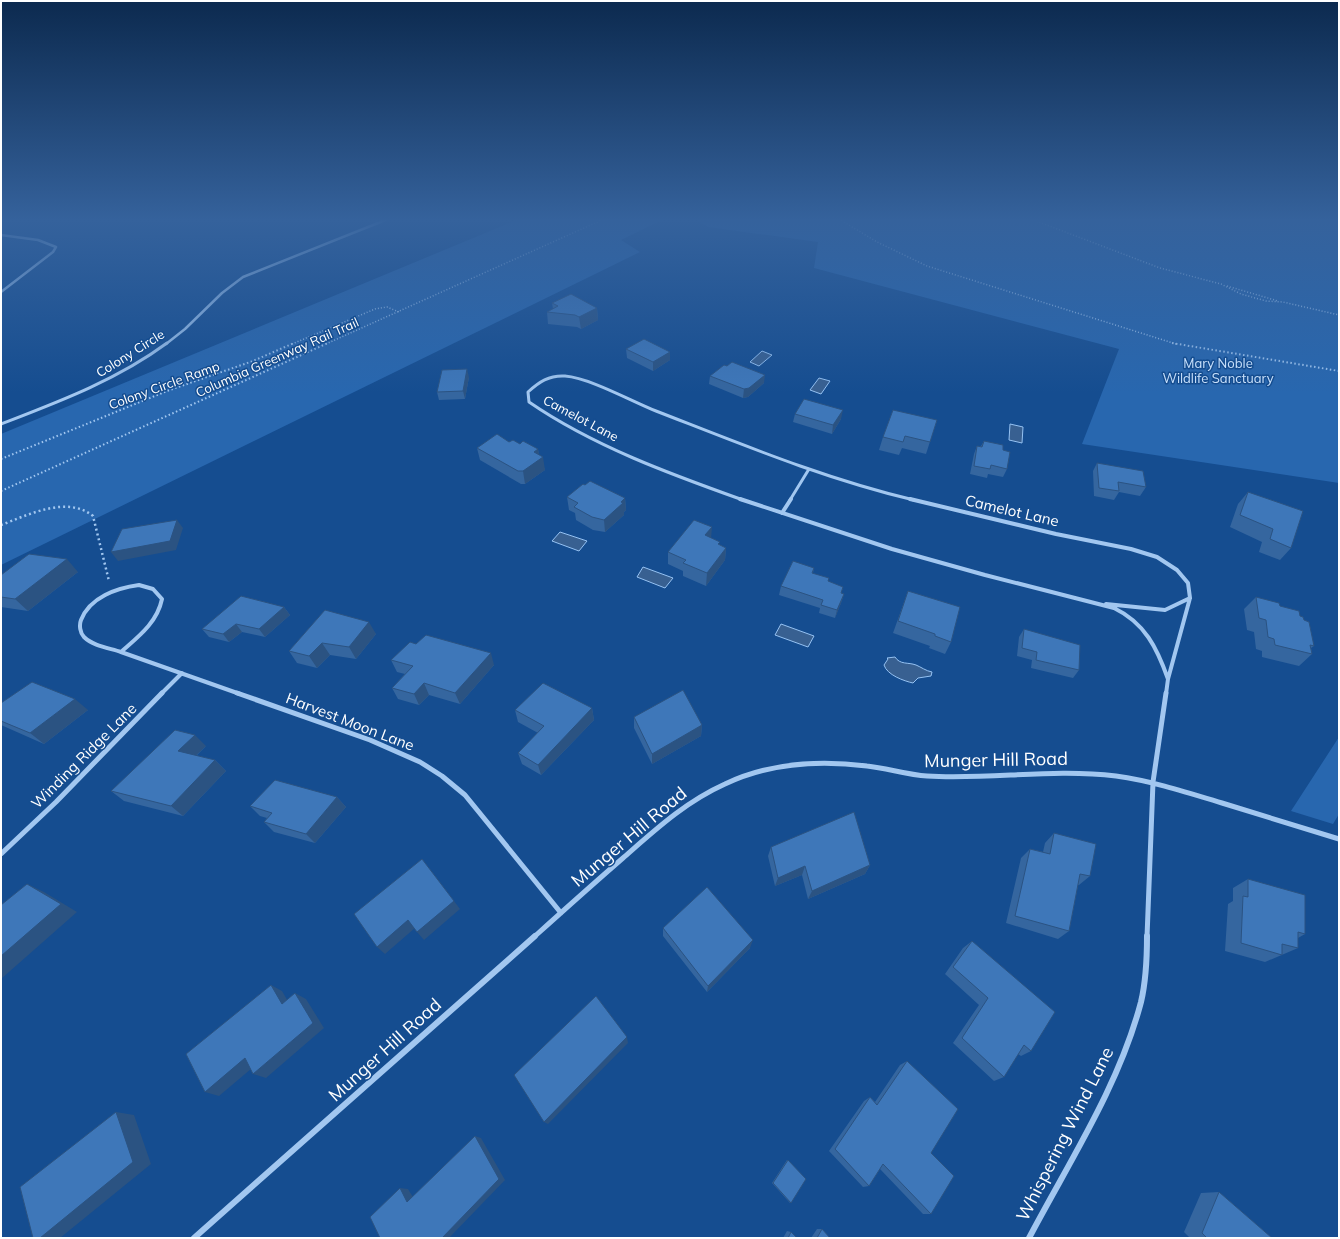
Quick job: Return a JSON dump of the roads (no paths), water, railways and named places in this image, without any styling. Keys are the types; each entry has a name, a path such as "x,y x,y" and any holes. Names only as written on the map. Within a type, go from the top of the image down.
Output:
{"street":[{"path":"1,292 21,277"},
{"name":"Colony Circle","path":"1,424 76,396 122,373 167,345 228,286 243,277"},
{"name":"Camelot Lane","path":"1153,782 1168,679 1190,598 1188,583 1177,570 1158,557 1132,549 1056,534 877,491 809,469 654,410 583,380 565,376 543,379 528,392 529,402 544,413 579,432 703,486 856,538 968,571 1100,603 1131,608 1165,610 1190,598"},
{"path":"782,513 809,469"},
{"name":"Harvest Moon Lane","path":"121,652 156,617 160,611 162,599 156,590 144,586 128,586 111,592 95,601 84,613 79,625 79,631 86,639 121,652 182,674 370,740 395,750 442,776 465,795 561,913"},
{"name":"Camelot Lane","path":"1100,603 1128,616 1146,630 1156,647 1168,679"},
{"name":"Winding Ridge Lane","path":"1,854 56,802 182,674"},
{"name":"Munger Hill Road","path":"194,1238 667,819 694,799 726,783 752,774 784,766 821,763 867,766 923,776 955,778 1026,773 1076,773 1114,776 1153,782 1339,839"},
{"name":"Whispering Wind Lane","path":"1029,1238 1098,1109 1124,1053 1141,1001 1147,949 1153,782"}],"park label":[{"name":"Mary Noble Wildlife Sanctuary","path":"1218,370"}]}
